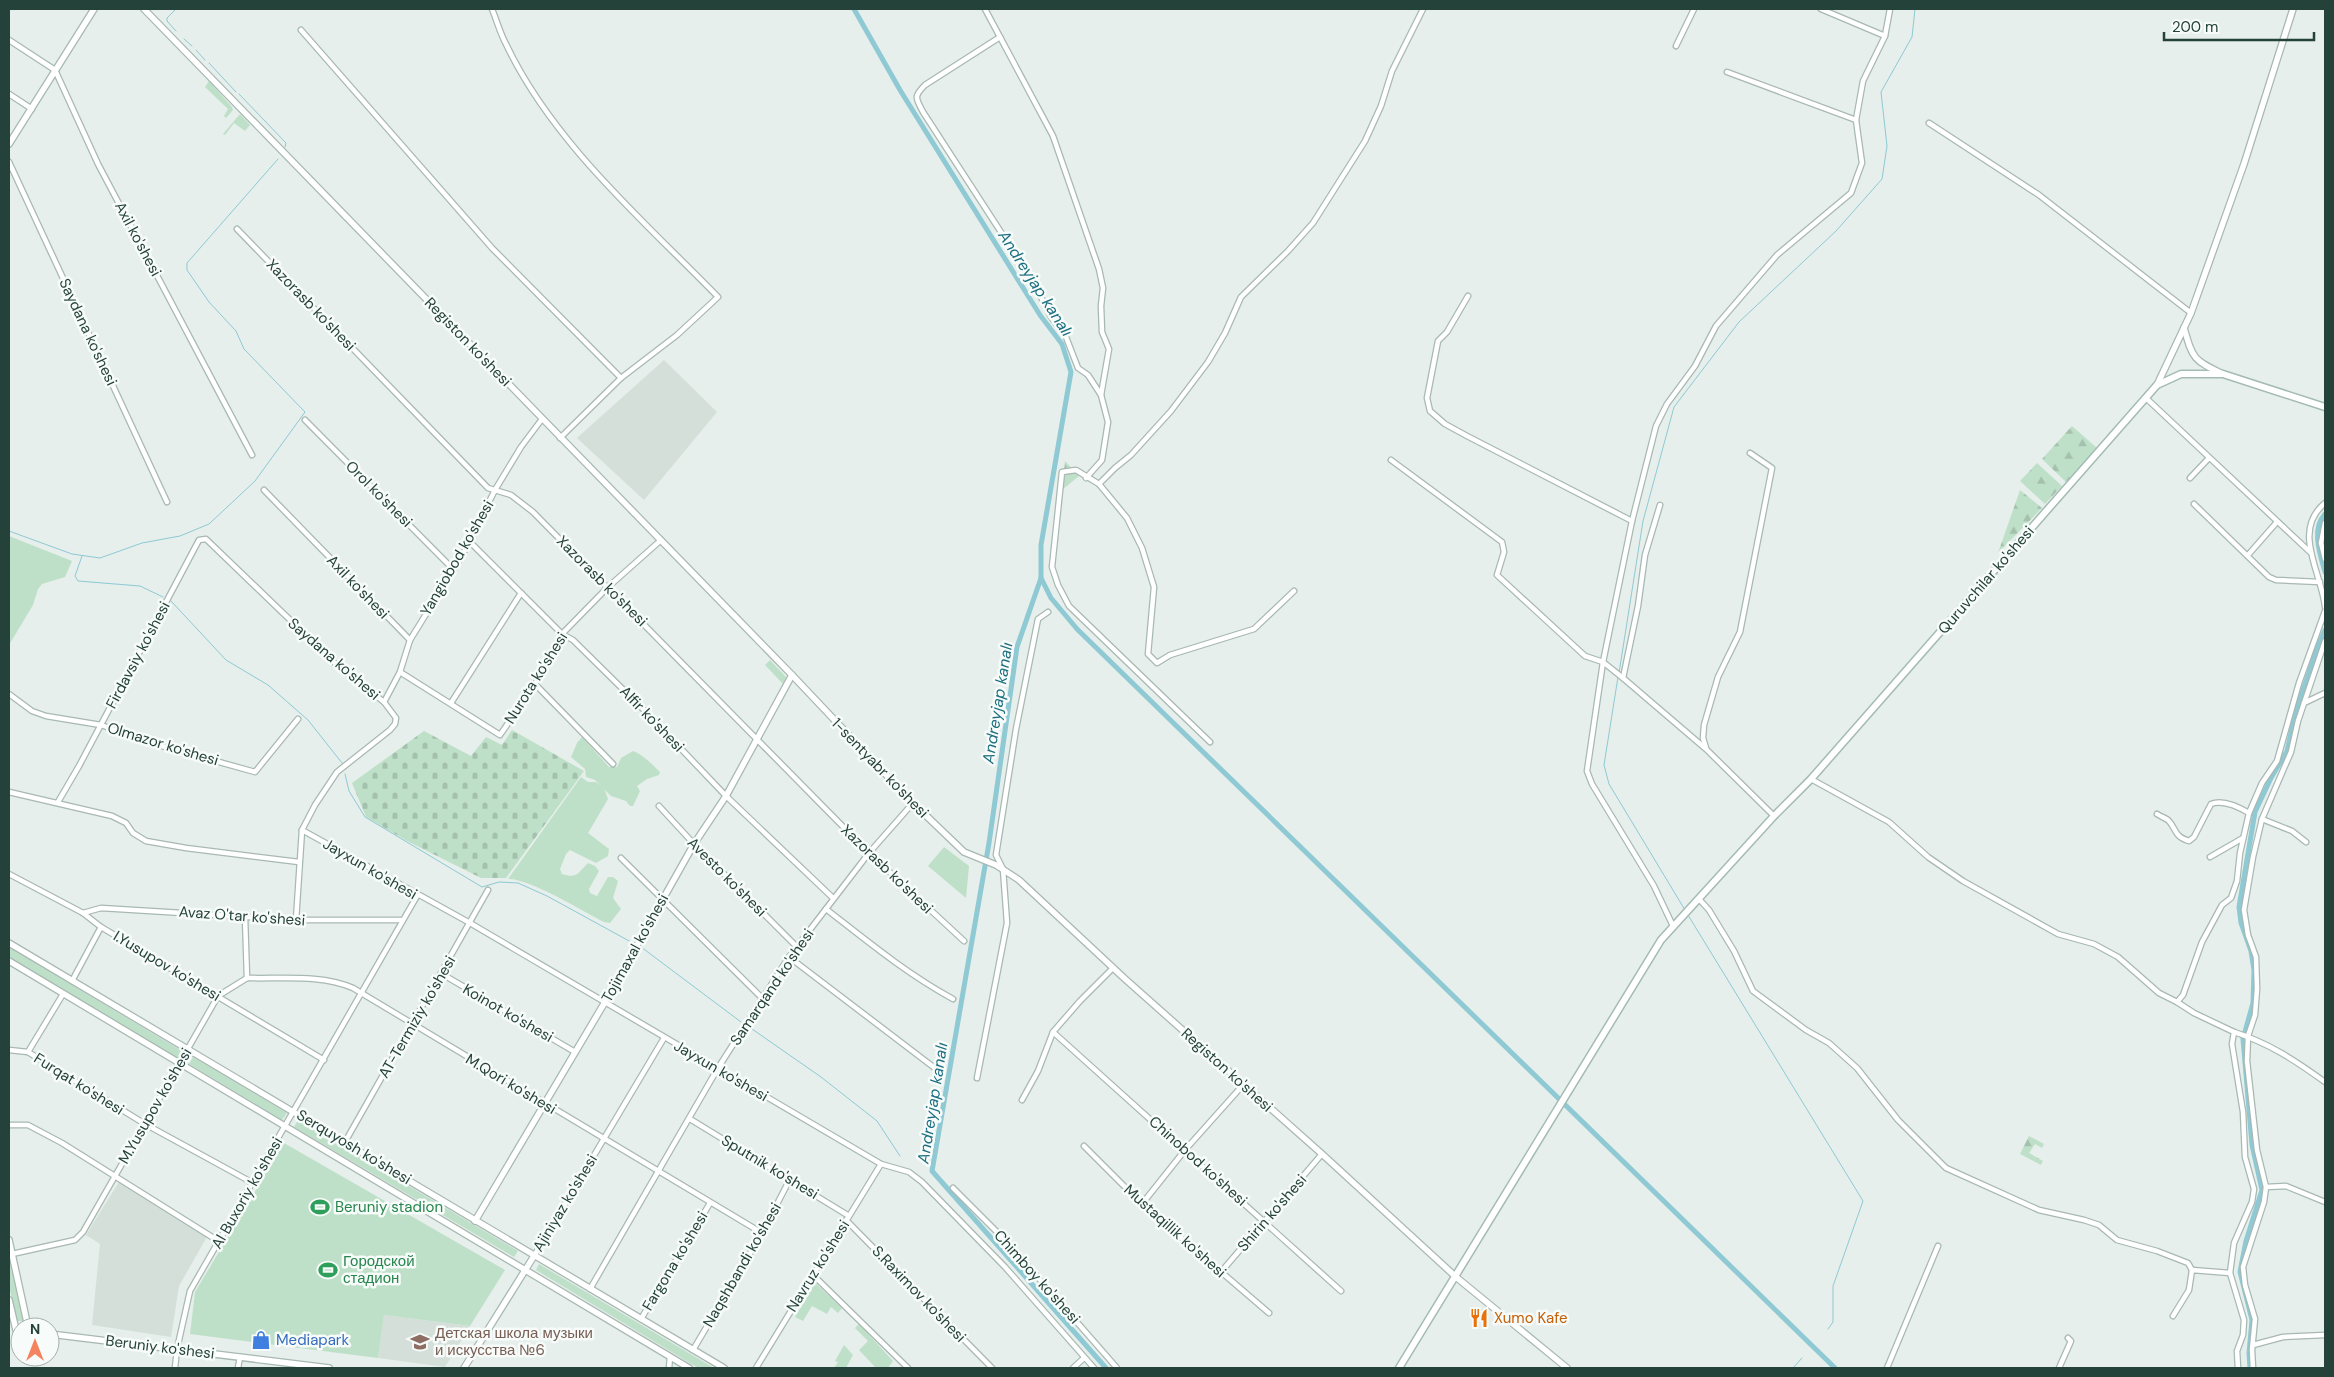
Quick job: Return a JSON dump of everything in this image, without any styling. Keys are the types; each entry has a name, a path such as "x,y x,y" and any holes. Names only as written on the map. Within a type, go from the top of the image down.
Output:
{"main road":[{"name":"Quruvchilar ko'shesi","path":"1399,1368 1456,1277 1627,992 1661,940 1774,816 1811,779 2157,385 2181,374 2223,374 2325,407"}],"street":[{"path":"9,144 94,9"},
{"name":"Registon ko'shesi","path":"144,9 792,675"},
{"path":"492,9 505,44 522,75 584,160 718,297 677,335 621,378 560,438"},
{"path":"985,9 1053,136 1099,269 1103,288 1101,306 1102,332 1109,349 1101,395"},
{"path":"1099,484 1131,455 1171,411 1208,362 1241,297 1288,251 1313,223 1365,141 1381,106 1392,71 1423,9"},
{"path":"1676,46 1694,9"},
{"path":"1821,9 1885,36"},
{"path":"1673,926 1654,886 1592,784 1587,771 1603,662 1632,521 1656,426 1667,404 1695,366 1716,326 1778,256 1851,193 1862,163 1856,120 1862,81 1885,36 1890,9"},
{"path":"2157,385 2191,313 2244,164 2294,9"},
{"path":"301,30 492,248 621,378"},
{"path":"1000,37 924,85 916,98 923,112 1034,282 1051,317 1066,337 1078,368 1088,375 1101,395 1108,422 1102,460 1086,478"},
{"path":"9,40 55,70"},
{"name":"Axil ko'shesi","path":"55,70 98,164 252,455"},
{"path":"1727,72 1856,120"},
{"path":"9,94 32,109"},
{"path":"1929,123 2039,195 2191,313"},
{"name":"Saydana ko'shesi","path":"9,162 166,502"},
{"name":"Xazorasb ko'shesi","path":"238,229 488,488 511,495 534,512 869,853 964,941"},
{"path":"1468,296 1447,332 1438,341 1426,398 1430,411 1445,424 1467,436 1632,521"},
{"path":"2184,328 2194,357 2199,363 2223,374"},
{"path":"2146,398 2310,552"},
{"name":"Yangiobod ko'shesi","path":"384,702 400,672 410,640 469,542 495,490 521,447 542,419"},
{"name":"Orol ko'shesi","path":"305,420 453,569"},
{"path":"1706,750 1703,738 1704,725 1718,678 1740,632 1762,512 1769,491 1772,468 1750,453"},
{"path":"2190,478 2209,458"},
{"path":"1391,460 1502,542 1504,552 1497,575 1585,656 1603,662 1706,750 1774,816"},
{"path":"1210,742 1069,606 1058,585 1052,567 1052,551 1062,472 1076,470 1086,478 1099,484 1127,518 1142,548 1154,587 1148,654 1156,663 1170,655 1254,629 1294,591"},
{"name":"Axil ko'shesi","path":"264,490 410,640"},
{"path":"2177,1002 2183,995 2190,979 2202,942 2222,905 2231,898 2237,881 2249,813 2262,783 2276,761 2304,685 2325,609 2324,594 2308,545 2312,520 2318,508 2325,503"},
{"path":"2194,504 2269,576 2276,580 2320,582"},
{"path":"1623,678 1638,606 1645,555 1660,505"},
{"path":"2248,555 2277,522"},
{"path":"2325,523 2321,543 2325,558"},
{"name":"Saydana ko'shesi","path":"206,539 340,668 384,702 396,718 395,724 390,730 338,772 315,805 302,830"},
{"name":"Firdavsiy ko'shesi","path":"58,802 199,540 206,539"},
{"name":"Nurota ko'shesi","path":"450,703 500,735 535,684 562,634 608,588 661,540"},
{"name":"Alfir ko'shesi","path":"469,542 562,634 568,636 587,653 726,796 833,898"},
{"path":"400,672 450,703 521,593"},
{"path":"977,1078 1007,923 1003,869 996,855 1016,729 1038,619 1048,612"},
{"path":"2253,1368 2255,1319 2243,1267 2264,1202 2266,1187 2257,1150 2247,1061 2248,1036 2255,1015 2257,989 2256,957 2248,935 2244,910 2252,856 2262,818 2291,752 2304,703 2304,685 2325,641"},
{"name":"Tojimaxal ko'shesi","path":"475,1220 605,1002 694,844 726,796 792,675"},
{"name":"1-sentyabr ko'shesi","path":"792,675 912,803 964,852 996,865"},
{"path":"535,684 613,764"},
{"path":"2304,703 2325,693"},
{"name":"Olmazor ko'shesi","path":"9,694 32,711 46,716 101,725 158,745 255,772 298,719"},
{"path":"1811,779 1889,822 1928,857 1963,881 2058,934 2094,944 2118,957 2159,992 2194,1013 2290,1056 2325,1082"},
{"path":"9,792 112,816 126,823 133,833 146,840 186,848 299,862"},
{"path":"2157,814 2169,821 2175,833 2189,841 2194,837 2211,804 2217,801 2249,813"},
{"name":"Samarqand ko'shesi","path":"590,1289 718,1068 789,957 833,898 912,803"},
{"name":"Avesto ko'shesi","path":"659,806 796,947"},
{"path":"2262,818 2292,831 2306,842"},
{"path":"296,920 302,830"},
{"name":"Jayxun ko'shesi","path":"302,830 470,924 881,1164 909,1172 922,1182 1005,1267 1094,1368"},
{"path":"2210,857 2244,838"},
{"path":"621,858 763,999"},
{"name":"Registon ko'shesi","path":"996,865 1019,880 1113,968 1242,1085 1322,1154 1456,1277 1567,1368"},
{"name":"I.Yusupov ko'shesi","path":"9,874 83,913 101,927 324,1060"},
{"name":"AT-Termiziy ko'shesi","path":"345,1142 488,890"},
{"name":"Al Buxoriy ko'shesi","path":"175,1368 177,1349 190,1291 220,1242 417,896"},
{"path":"1697,901 1709,910 1734,952 1753,991 1798,1025 1829,1043 1857,1068 1898,1120 1946,1168 2039,1210 2098,1225 2117,1240 2188,1263 2192,1270 2189,1290 2173,1316"},
{"name":"Avaz O'tar ko'shesi","path":"83,913 101,908 245,918 402,920"},
{"path":"826,909 897,965 925,984 953,999"},
{"path":"245,918 247,978"},
{"path":"72,981 101,927"},
{"name":"Serquyosh ko'shesi","path":"9,943 187,1051 293,1111 724,1368"},
{"path":"789,957 940,1072"},
{"name":"Serquyosh ko'shesi","path":"9,961 689,1368"},
{"path":"1022,1100 1038,1071 1053,1032 1080,1001 1113,968"},
{"name":"Koinot ko'shesi","path":"442,974 575,1052"},
{"name":"M.Qori ko'shesi","path":"247,978 327,981 342,984 413,1024 762,1233"},
{"name":"M.Yusupov ko'shesi","path":"12,1254 75,1240 83,1232 218,996 247,978"},
{"path":"28,1052 63,994"},
{"name":"Chinobod ko'shesi","path":"1053,1032 1266,1221 1341,1291"},
{"path":"2234,1032 2232,1044 2243,1112 2245,1157 2254,1189 2252,1202 2234,1243 2230,1273 2244,1320 2243,1335 2236,1352 2238,1368"},
{"name":"Ajiniyaz ko'shesi","path":"464,1368 534,1256 664,1038"},
{"name":"Furqat ko'shesi","path":"9,1050 28,1052 145,1124 253,1183"},
{"path":"1142,1204 1185,1150 1242,1085"},
{"name":"Sputnik ko'shesi","path":"690,1119 790,1179 847,1218"},
{"path":"9,1125 28,1125 220,1242"},
{"name":"Mustaqillik ko'shesi","path":"1084,1146 1142,1204 1269,1313"},
{"name":"Shirin ko'shesi","path":"1221,1272 1322,1154"},
{"name":"Navruz ko'shesi","path":"756,1368 881,1164"},
{"name":"Naqshbandi ko'shesi","path":"693,1350 762,1233 790,1179"},
{"path":"2266,1187 2286,1186 2325,1202"},
{"name":"Chimboy ko'shesi","path":"953,1188 1007,1242 1117,1368"},
{"name":"Fargona ko'shesi","path":"641,1319 710,1203"},
{"name":"S.Raximov ko'shesi","path":"847,1218 992,1368"},
{"path":"9,1240 26,1317"},
{"path":"1887,1368 1938,1246"},
{"path":"2192,1270 2230,1273"},
{"path":"812,1274 908,1368"},
{"path":"9,1300 14,1317"},
{"name":"Beruniy ko'shesi","path":"60,1335 329,1368"},
{"path":"2253,1345 2283,1337 2325,1335"},
{"path":"2059,1368 2071,1341 2068,1338"},
{"path":"238,1368 240,1357"},
{"path":"669,1368 670,1357"},
{"path":"1073,1368 1084,1358"}],"shaded area":[{"path":"664,360 717,412 644,500 577,438"},
{"path":"119,1182 208,1235 179,1286 171,1337 92,1325 100,1244 86,1235"},
{"name":"Детская школа музыки и искусства №6","path":"384,1315 470,1326 445,1367 378,1358"}],"green space":[{"path":"209,81 232,107 233,110 226,118 224,116 228,109 205,87"},
{"path":"240,114 250,125 245,131 234,123 225,135 223,134"},
{"path":"2072,426 2097,448 2066,482 2042,459"},
{"path":"1065,461 1079,476 1062,490"},
{"path":"2037,463 2062,486 2045,504 2020,481"},
{"path":"2020,490 2042,508 1998,553"},
{"path":"9,536 72,561 65,577 42,584 38,589 33,605 9,645"},
{"path":"770,660 786,677 783,684 765,665"},
{"path":"512,730 584,771 506,878 481,878 407,841 366,817 352,783 424,731 471,756 486,737 502,745"},
{"path":"582,737 609,767 617,767 621,758 633,751 651,763 660,772 659,775 647,779 637,786 640,791 633,806 630,806 626,801 611,796 595,780 586,777 585,769 571,757"},
{"path":"581,777 588,782 596,782 604,788 608,799 588,833 609,849 608,856 596,863 570,850 566,854 560,869 562,874 571,876 577,874 588,863 595,866 599,871 589,889 590,893 597,896 608,877 613,877 618,881 613,898 621,909 610,923 604,922 529,884 508,879"},
{"path":"944,847 969,866 966,898 928,866"},
{"path":"9,947 182,1051 178,1059 9,958"},
{"path":"193,1057 287,1113 282,1120 189,1064"},
{"path":"298,1120 518,1251 514,1257 294,1127"},
{"path":"2029,1136 2044,1144 2042,1148 2035,1144 2029,1153 2043,1161 2041,1165 2020,1154"},
{"name":"Beruniy stadion","path":"284,1143 505,1270 470,1326 384,1315 378,1358 190,1334 195,1292"},
{"path":"9,1254 23,1317 16,1317 9,1286"},
{"path":"539,1264 714,1368 698,1368 536,1270"},
{"path":"815,1283 842,1308 838,1313 831,1307 827,1314 812,1306 803,1321 795,1317"},
{"path":"859,1324 893,1361 888,1368 876,1368 859,1350 868,1341 855,1328"},
{"path":"844,1345 853,1355 846,1368 834,1368 838,1362 835,1361"}],"waterway":[{"path":"176,9 167,18 167,21 176,31"},
{"name":"Andreyjap kanalı","path":"854,9 900,90 1040,315 1062,344 1071,372 1041,545 1041,578 1017,647 989,843 932,1171 1106,1368"},
{"path":"1619,673 1643,521 1674,407 1739,322 1836,231 1882,179 1887,146 1881,92 1912,37 1915,9"},
{"path":"184,39 192,46"},
{"path":"196,50 205,60"},
{"path":"209,63 236,92"},
{"path":"239,94 286,143 285,147"},
{"path":"9,531 72,554 100,558 142,543 180,536 209,524 255,481 305,412 244,349 236,331 209,302 187,270 187,263 278,159"},
{"path":"2325,514 2318,527 2319,550 2325,572"},
{"path":"82,556 75,576 78,581 140,586 163,597"},
{"path":"1041,578 1051,598 1077,629 1835,1368"},
{"path":"171,601 226,660 268,685 308,720 342,763"},
{"path":"2250,1368 2249,1353 2252,1320 2240,1272 2246,1241 2262,1190 2252,1145 2243,1039 2253,1003 2254,970 2251,951 2241,923 2239,907 2255,812 2271,778 2287,751 2296,711 2325,630"},
{"path":"1618,677 1604,765 1609,784 1685,910"},
{"path":"345,774 349,791 365,817 482,887 499,882 518,883 547,896 631,942"},
{"path":"1688,915 1863,1201 1833,1286 1833,1322 1828,1329"},
{"path":"641,947 741,1022"},
{"path":"752,1029 821,1077 877,1121 900,1156"},
{"path":"1793,1368 1802,1358"}],"place":[{"name":"Beruniy stadion","path":"320,1207"},
{"name":"Городской стадион","path":"328,1270"},
{"name":"Xumo Kafe","path":"1479,1318"},
{"name":"Mediapark","path":"261,1340"},
{"name":"Детская школа музыки и искусства №6","path":"420,1342"}]}
